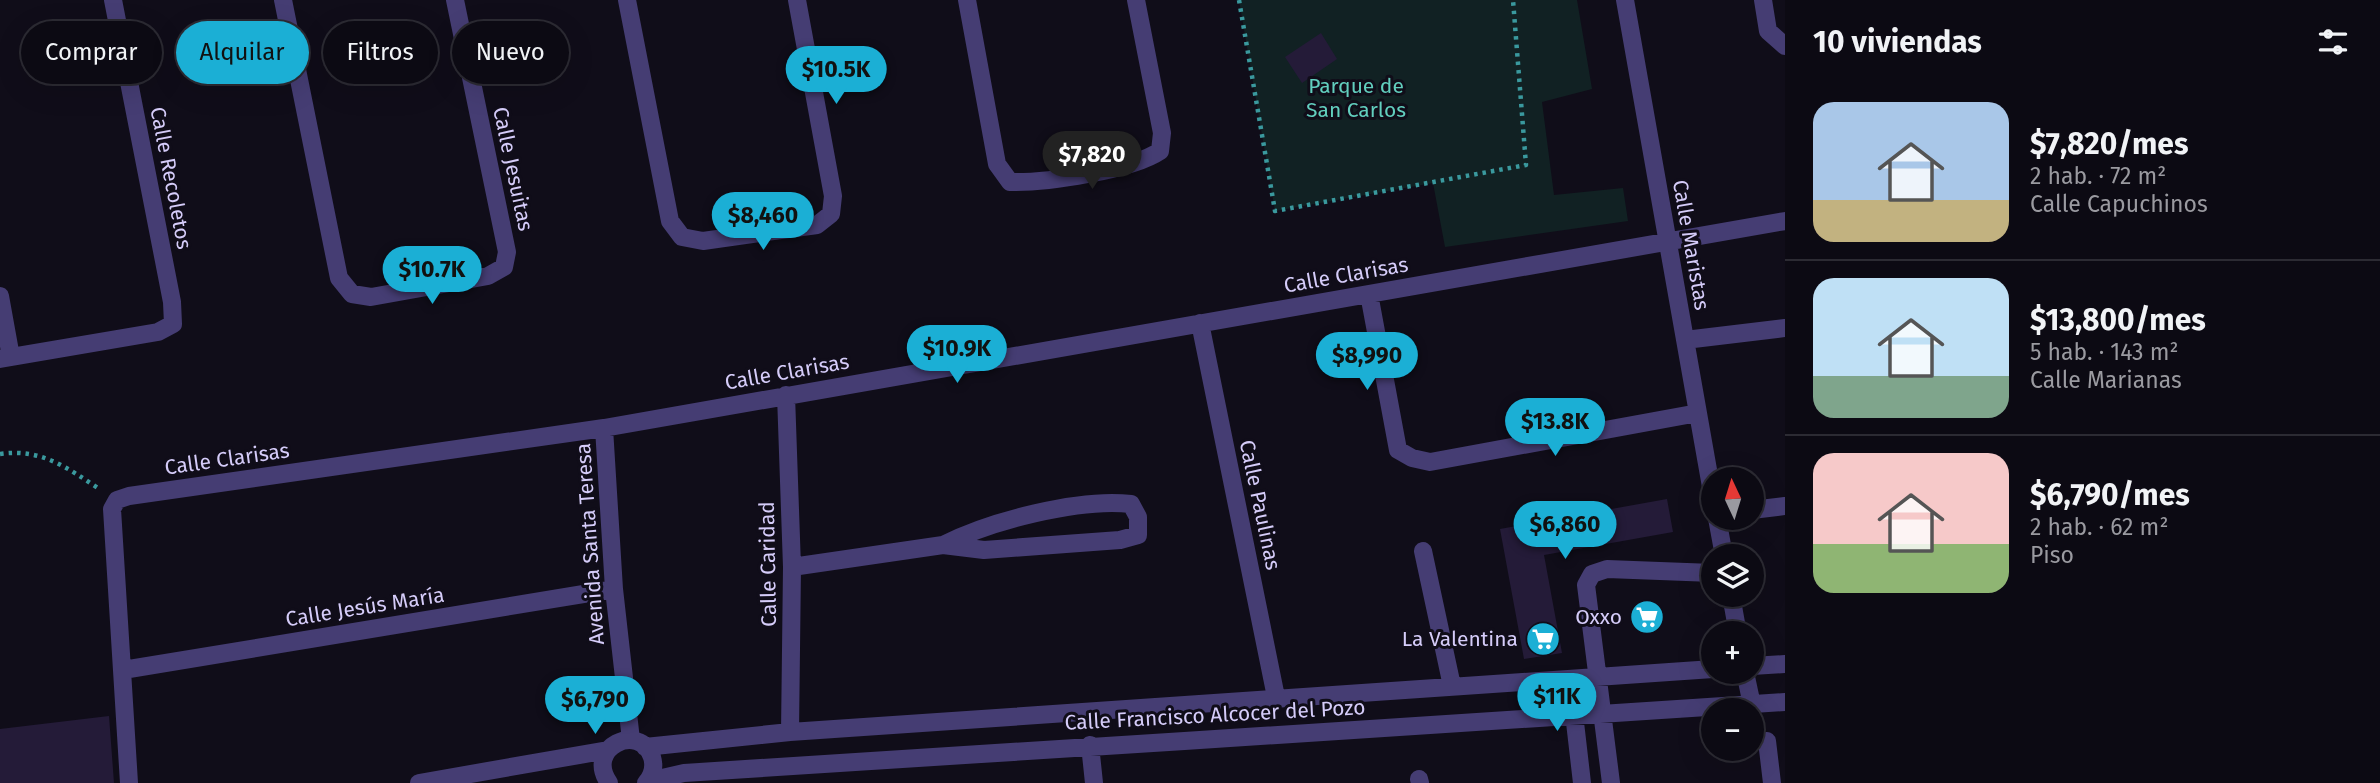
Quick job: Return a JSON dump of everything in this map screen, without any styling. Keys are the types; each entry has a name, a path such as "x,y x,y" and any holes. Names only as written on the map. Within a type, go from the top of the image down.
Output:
{"street":[{"name":"Calle Recoletos","path":"6,358 158,332 173,324 172,302 113,0"},
{"name":"Calle Jesuitas","path":"283,0 339,278 352,294 371,297 488,276 504,267 507,251 456,0"},
{"path":"627,0 670,221 682,237 703,241 817,225 831,214 833,196 797,0"},
{"path":"967,0 997,164 1010,182 1030,183 1144,162 1160,151 1162,133 1136,0"},
{"name":"Calle Maristas","path":"1625,0 1708,467"},
{"path":"1763,0 1768,31 1785,46"},
{"name":"Calle Clarisas","path":"117,500 129,496 604,428 1785,221"},
{"path":"1369,294 1398,450 1412,458 1430,462 1698,413"},
{"path":"0,296 6,358"},
{"name":"Calle Paulinas","path":"1200,323 1276,697"},
{"path":"1685,340 1785,328"},
{"name":"Calle Caridad","path":"786,395 792,567 790,732"},
{"name":"Avenida Santa Teresa","path":"604,428 614,589 638,744 654,766 647,782"},
{"path":"117,500 112,509 129,783"},
{"path":"792,567 943,545 984,550 1120,540 1138,534 1138,517 1131,504 1110,502 1013,519 972,530 943,545"},
{"path":"1764,509 1785,506"},
{"path":"1423,551 1452,686"},
{"path":"1611,783 1600,676 1586,585 1592,574 1607,569 1701,573"},
{"name":"Calle Jesús María","path":"123,670 614,589"},
{"path":"1764,665 1785,664"},
{"name":"Calle Francisco Alcocer del Pozo","path":"608,750 618,742 638,744 1276,697 1701,670"},
{"path":"1570,679 1582,783"},
{"name":"Calle Francisco Alcocer del Pozo","path":"1764,704 1785,702"},
{"name":"Calle Francisco Alcocer del Pozo","path":"647,782 684,773 1090,745 1701,709"},
{"path":"1766,741 1772,783"},
{"path":"1090,745 1094,783"},
{"path":"418,783 608,750 603,766 609,783"}],"path":[{"path":"1239,0 1275,211 1526,165 1513,0"},
{"path":"0,454 24,451 48,459 117,500"}],"green space":[{"name":"Parque de San Carlos","path":"1239,0 1577,0 1592,89 1542,102 1554,195 1623,188 1628,221 1445,247 1433,183 1275,211"}],"building":[{"path":"1321,33 1337,59 1302,83 1285,57"},
{"path":"1667,499 1673,532 1544,555 1562,653 1524,659 1500,529"},
{"path":"109,716 114,783 0,783 0,729"}],"place":[{"name":"Oxxo","path":"1647,617"},
{"name":"La Valentina","path":"1543,639"}]}
